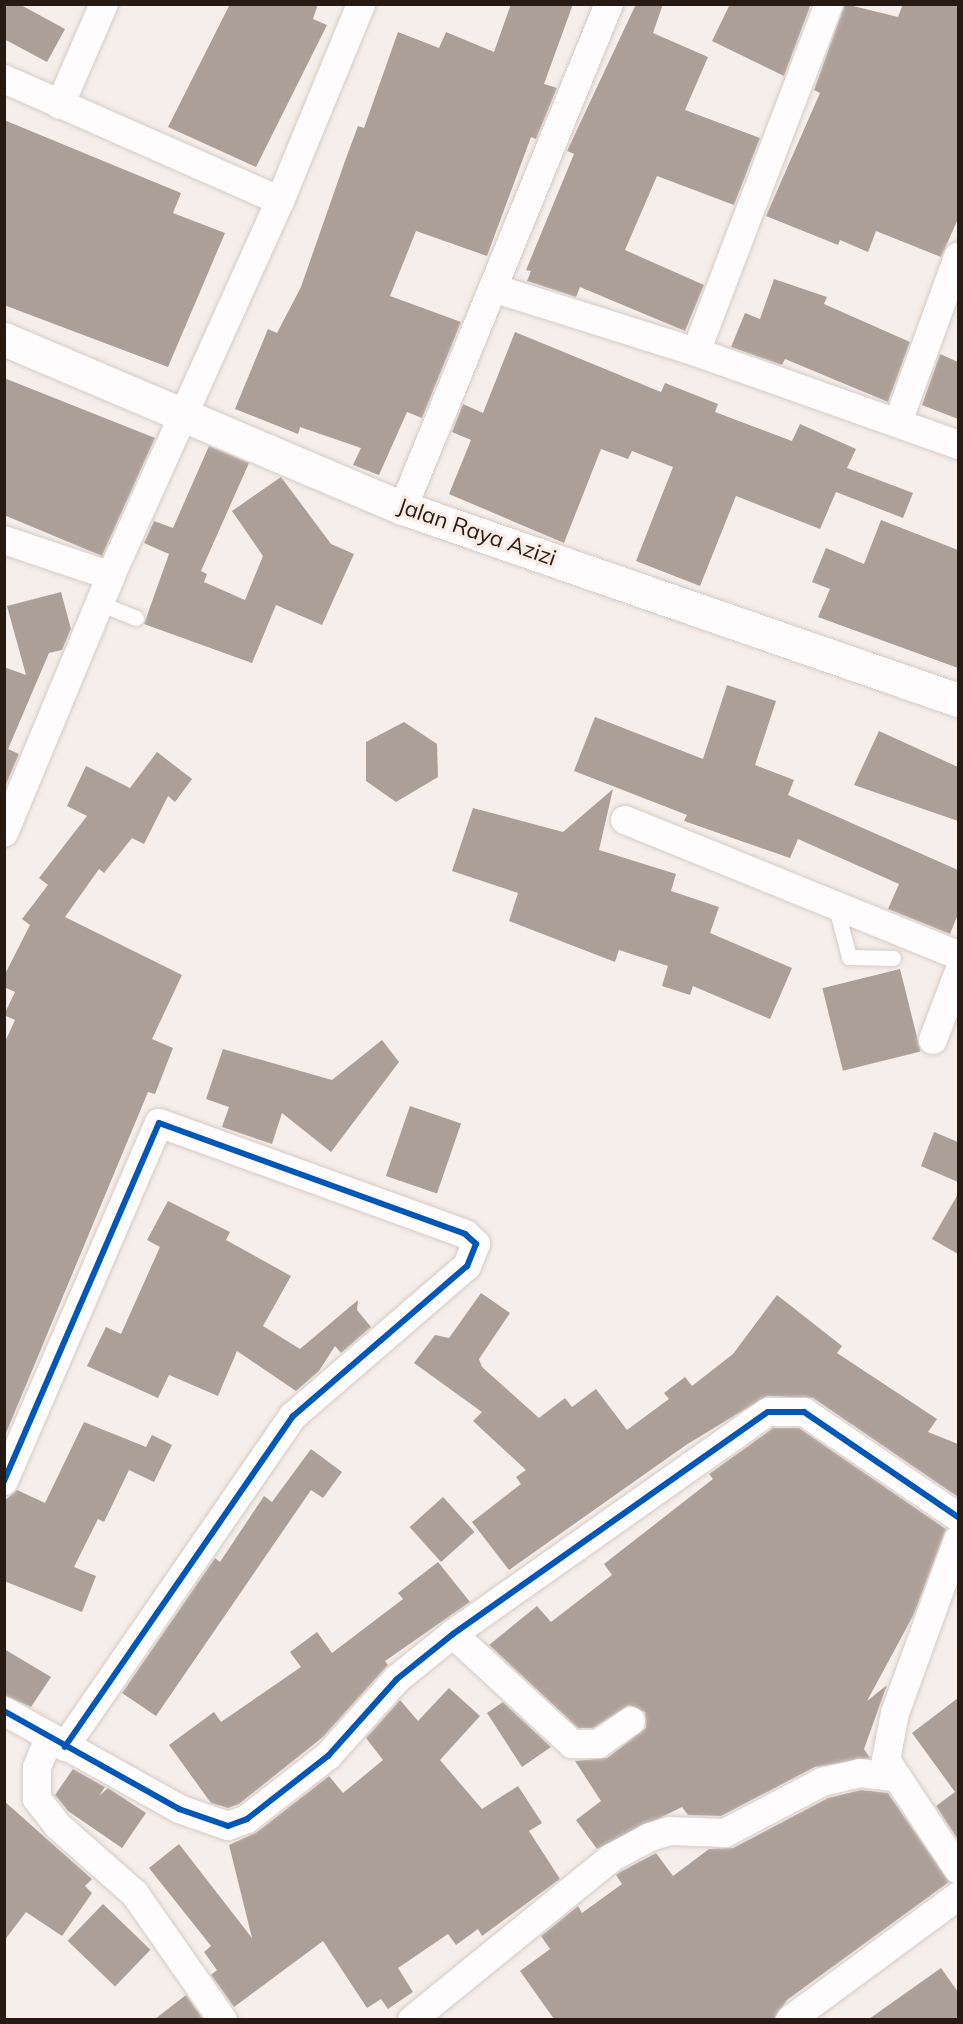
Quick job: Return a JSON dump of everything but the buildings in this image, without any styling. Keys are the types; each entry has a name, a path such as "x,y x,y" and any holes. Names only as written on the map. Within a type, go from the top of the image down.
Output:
{"street":[{"path":"60,105 104,4"},
{"path":"4,833 99,603 280,201 361,4"},
{"path":"403,508 609,4"},
{"path":"696,352 828,4"},
{"path":"4,79 280,201"},
{"path":"898,422 958,257"},
{"path":"493,288 696,352 958,445"},
{"name":"Jalan Raya Azizi","path":"4,339 403,508 958,699"},
{"path":"4,540 111,576"},
{"path":"625,820 836,908 958,955"},
{"path":"933,1040 958,974"},
{"path":"4,1481 159,1123 465,1234 476,1244 467,1266 293,1416 37,1767 41,1806 135,1894 223,2019"},
{"path":"4,1711 209,1823 237,1823 328,1756 397,1679 453,1634 768,1412 804,1412 958,1517"},
{"path":"958,1540 896,1713 886,1760 893,1778 958,1869"},
{"path":"453,1634 572,1744 598,1744 631,1721"},
{"path":"412,2019 611,1858 650,1837 670,1831 725,1833 822,1782 860,1773 893,1778"},
{"path":"790,2019 958,1896"}],"lane":[{"path":"99,603 136,618"},
{"path":"836,908 849,957 893,958"}],"cycle path":[{"path":"4,1481 159,1123 465,1234 476,1244 467,1266 293,1416 65,1747"},
{"path":"4,1711 179,1809 228,1826 247,1819 328,1756 397,1679 453,1634 768,1412 804,1412 958,1517"}]}
